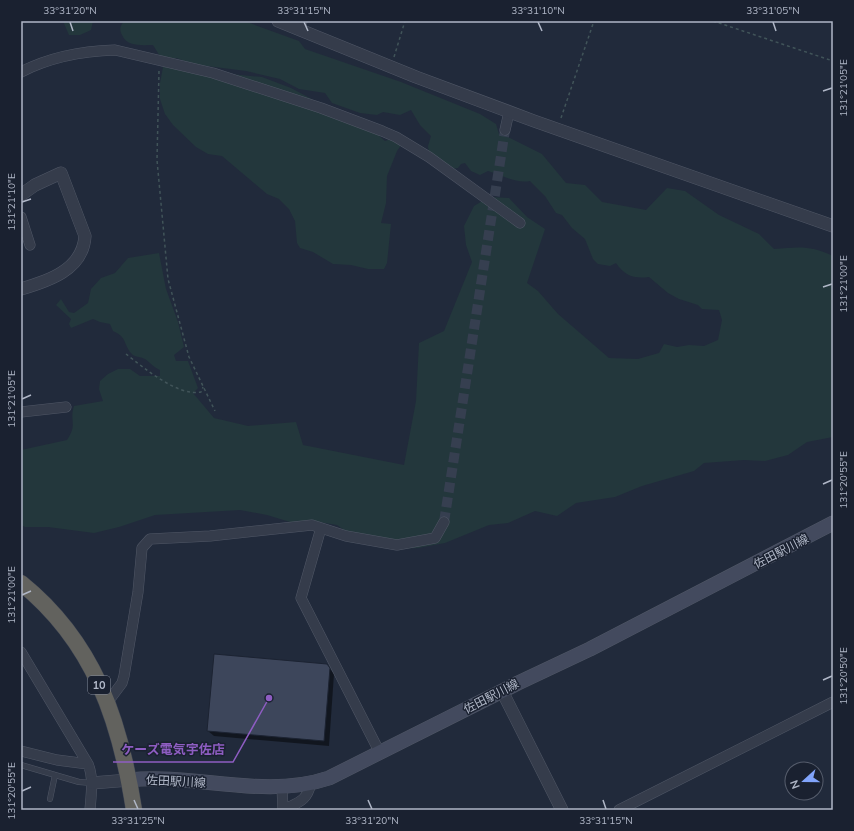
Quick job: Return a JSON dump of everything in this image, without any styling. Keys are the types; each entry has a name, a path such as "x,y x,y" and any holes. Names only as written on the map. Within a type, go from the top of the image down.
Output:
{"highway":[{"name":"10","path":"21,583 45,605 73,638 92,671 107,703 119,735 134,810"}],"main road":[{"name":"佐田駅川線","path":"129,780 151,778 261,787 282,787 311,783 338,774 502,691 590,649 833,523"}],"street":[{"path":"278,21 301,25 390,66 509,112 833,226"},
{"path":"21,72 35,65 55,59 98,51 115,50 220,75 321,108 389,134 428,157 520,223"},
{"path":"505,130 509,112"},
{"path":"21,195 35,185 60,174 85,236 76,260 72,266 57,276 21,289"},
{"path":"21,217 30,245"},
{"path":"21,412 66,407"},
{"path":"107,703 122,683 124,676 138,592 142,548 146,541 155,538 200,537 312,525 346,536 397,545 435,538 444,522"},
{"path":"322,528 300,598 380,753"},
{"path":"21,652 88,764 91,771 92,783 90,810"},
{"path":"502,691 562,810"},
{"path":"619,810 833,702"},
{"path":"21,751 57,760 88,764"},
{"path":"92,783 129,780"},
{"path":"282,787 283,810 304,799 308,794 311,783"}],"lane":[{"path":"21,765 79,782 92,783"},
{"path":"50,799 55,775"}],"path":[{"path":"390,66 405,21"},
{"path":"557,129 594,21"},
{"path":"713,21 833,61"},
{"path":"159,60 157,160 167,272 171,295 189,357 215,411"},
{"path":"126,354 167,383 183,390 195,393 201,392 203,387"}],"green space":[{"path":"63,21 93,21 91,30 80,35 69,35"},
{"path":"124,21 244,21 299,41 305,49 401,82 480,114 496,124 499,134 542,154 566,183 585,185 602,202 646,210 667,188 685,191 719,215 759,234 774,249 797,247 811,248 833,256 833,437 807,442 788,455 765,461 744,460 704,463 694,471 642,486 615,497 576,503 557,516 535,511 508,523 489,525 445,543 418,548 391,549 363,543 337,525 319,522 290,522 267,515 240,510 155,515 119,527 94,533 48,527 25,527 21,525 21,450 67,440 73,426 72,415 74,406 103,401 99,389 100,381 108,374 118,369 130,369 140,376 160,376 160,370 145,359 133,355 130,352 121,336 113,331 110,324 93,319 71,328 69,324 71,319 56,305 61,299 69,312 74,313 88,303 91,289 101,278 115,273 128,258 159,253 166,289 178,322 184,347 174,355 176,361 188,361 198,388 193,393 214,418 248,426 296,422 303,445 404,465 416,401 419,343 444,331 472,262 466,245 464,226 474,206 489,197 509,198 527,217 545,229 527,283 538,291 558,314 609,358 638,359 659,353 664,344 677,347 689,345 704,346 718,340 722,320 719,310 702,309 698,305 679,299 668,293 649,277 634,277 626,274 616,263 610,266 598,264 593,259 585,239 572,228 562,215 556,213 545,196 530,181 525,182 514,180 488,171 480,175 471,171 465,163 461,164 458,168 450,169 441,159 434,157 429,153 428,146 431,136 420,125 411,110 400,115 383,112 377,115 360,113 332,103 325,93 299,89 280,79 246,71 191,64 177,58 161,58 153,45 135,44 127,42 124,39 120,29"},
{"path":"175,63 230,74 262,77 291,88 377,134 385,141 400,136 404,141 397,151 387,176 386,203 381,223 391,224 387,263 384,269 368,269 351,265 333,264 313,252 300,248 297,243 295,221 289,209 279,199 267,194 222,156 208,154 196,147 173,125 165,114 160,99 160,83 163,67"}],"building":[{"path":"214,654 327,664 330,668 324,741 207,731"}],"tunnel":[{"path":"444,522 505,130"}],"place":[{"name":"ケーズ電気宇佐店","path":"269,698"}]}
